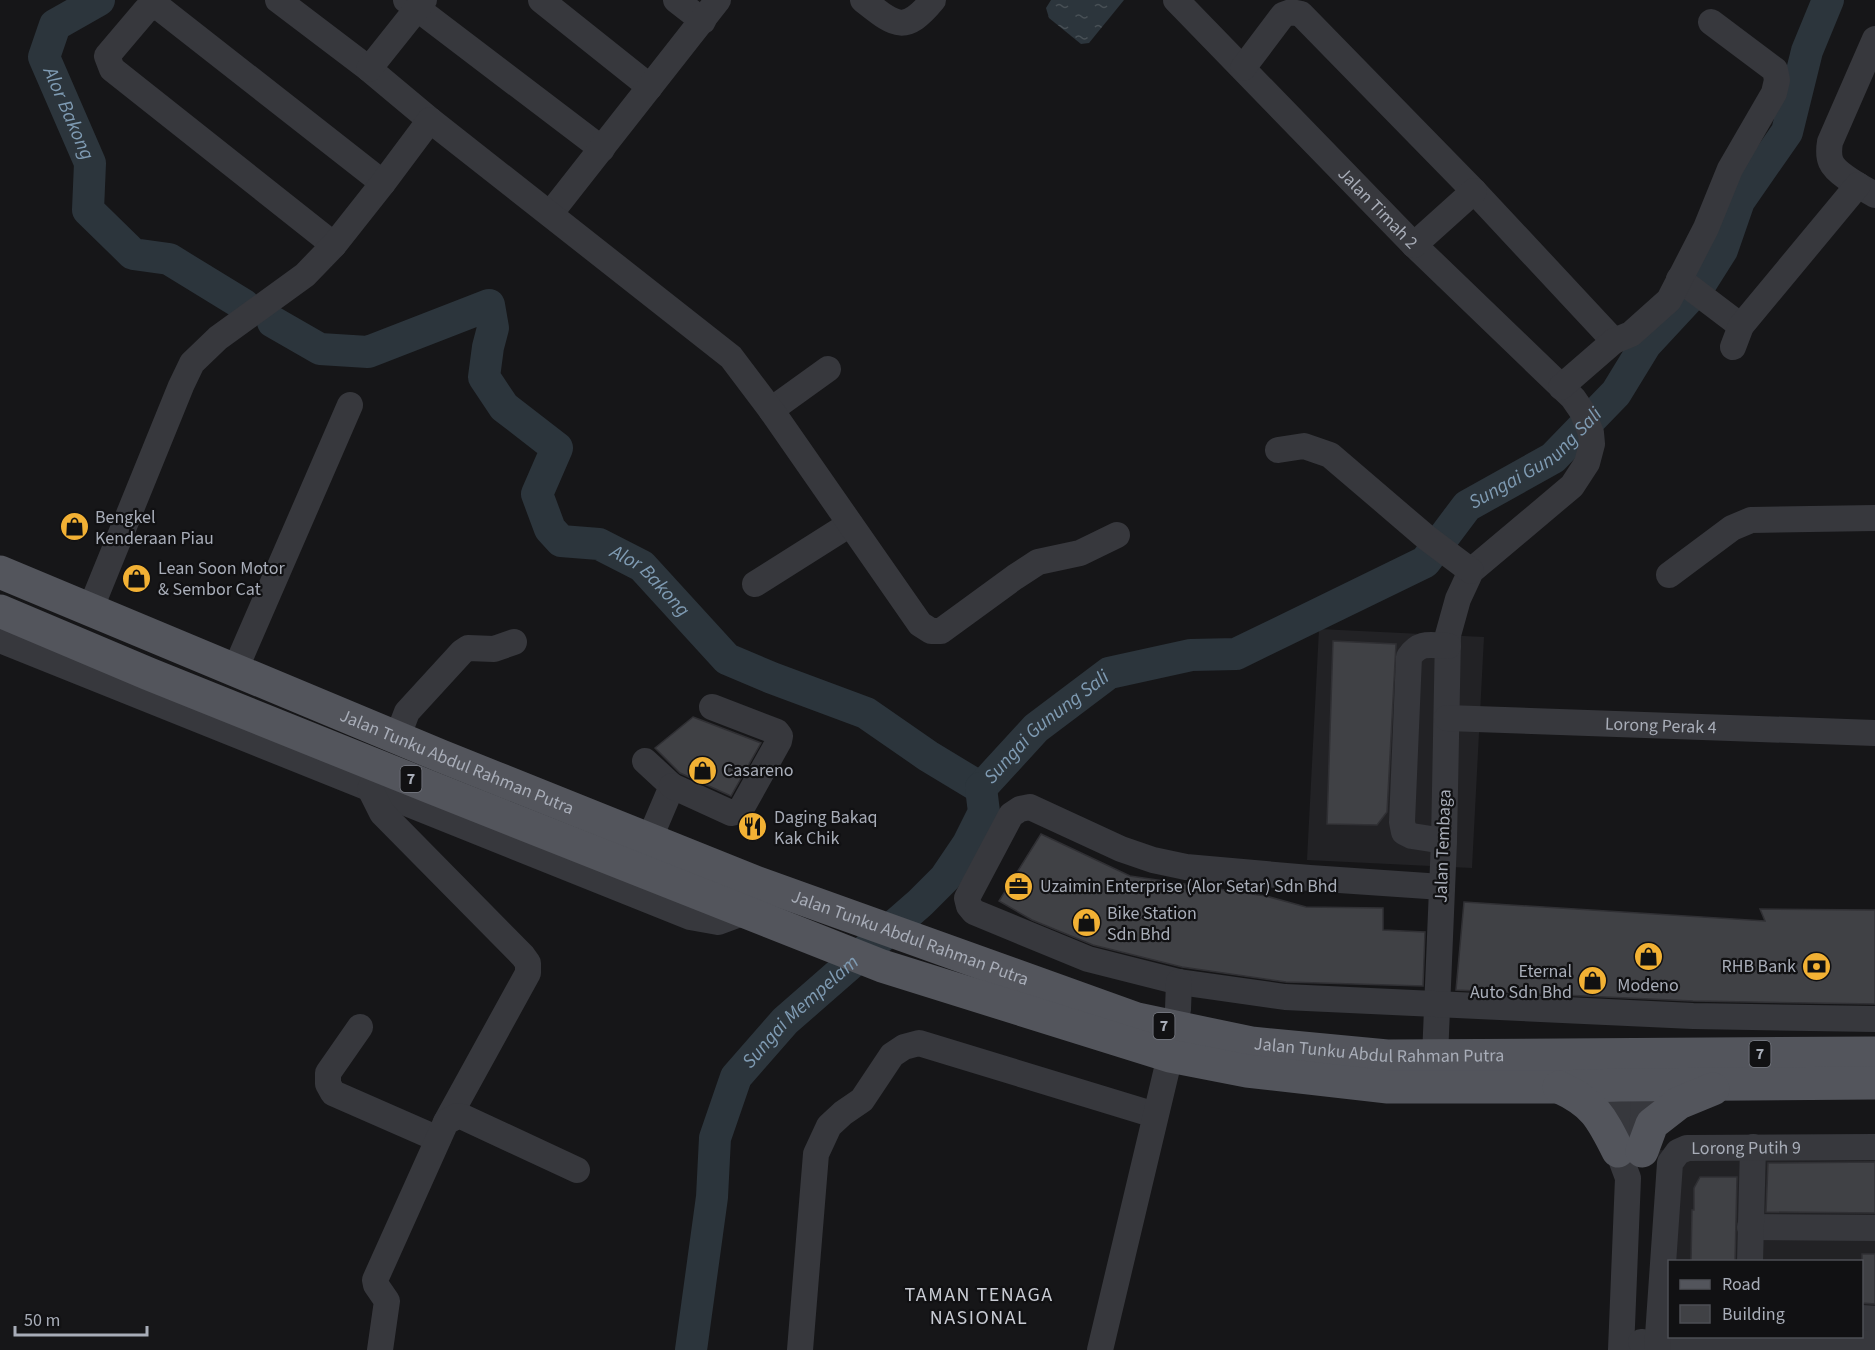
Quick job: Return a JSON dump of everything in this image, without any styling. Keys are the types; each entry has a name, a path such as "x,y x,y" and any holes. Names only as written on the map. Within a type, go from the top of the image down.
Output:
{"main road":[{"name":"Jalan Tunku Abdul Rahman Putra","path":"0,572 397,738 758,883 1137,1019 1172,1042 1251,1043 1387,1056 1632,1070 1726,1084 1875,1083"},
{"name":"Jalan Tunku Abdul Rahman Putra","path":"0,611 149,674 376,778 745,912 882,966 1172,1042 1247,1071 1388,1087 1559,1088 1632,1070 1842,1053 1875,1053"},
{"path":"1559,1088 1578,1096 1593,1108 1629,1160 1652,1124 1679,1103 1726,1084"}],"street":[{"path":"278,0 369,69 430,120 731,357 771,410 920,624 931,631 941,632 1038,562 1080,553 1117,535"},
{"path":"541,0 650,87"},
{"path":"676,0 703,21"},
{"path":"550,214 718,0"},
{"path":"863,0 888,19 906,23 919,17 933,0"},
{"name":"Jalan Timah 2","path":"1176,0 1414,245 1561,387 1587,422 1590,456 1572,486 1471,571"},
{"path":"369,69 416,3 602,149"},
{"path":"334,245 112,69 107,56 146,10 154,7 161,9 383,183"},
{"path":"1243,68 1283,15 1291,12 1301,14 1474,191 1614,341"},
{"path":"1561,387 1614,341 1631,334 1669,300 1688,287 1706,228 1730,169 1774,93 1777,80 1775,70 1711,22"},
{"path":"1688,287 1737,337 1866,190 1831,163 1828,152 1830,142 1875,39"},
{"path":"90,610 192,363 218,338 305,275 334,245 430,120"},
{"path":"1414,245 1474,191"},
{"path":"771,410 828,369"},
{"path":"235,670 350,405"},
{"path":"1278,450 1304,446 1330,455 1436,545 1471,571"},
{"path":"1669,575 1732,528 1750,520 1875,518"},
{"path":"755,584 850,524"},
{"name":"Jalan Tembaga","path":"1436,1057 1448,640 1458,598 1471,571"},
{"path":"0,640 376,778 382,813 524,956 528,963 528,973 442,1130 375,1280 387,1301 380,1350"},
{"path":"1444,841 1412,836 1404,831 1402,822 1409,657 1415,648 1448,640"},
{"path":"397,738 406,712 462,652 468,648 494,649 514,642"},
{"path":"645,761 672,786 731,813 740,811 780,736 777,732 712,707"},
{"name":"Lorong Perak 4","path":"1447,718 1875,734"},
{"path":"649,840 672,786"},
{"path":"1442,887 1186,867 1153,860 1121,849 1030,807 1020,809 1011,815 967,898 974,912 1088,959 1179,982 1285,997 1693,1016 1875,1019"},
{"path":"1100,1350 1172,1042 1178,1009 1179,982"},
{"path":"1842,1053 1843,1019"},
{"path":"360,1027 328,1073 328,1084 333,1093 442,1130"},
{"path":"800,1350 816,1154 830,1126 843,1113 862,1100 892,1055 904,1047 919,1043 1155,1115"},
{"path":"1632,1070 1622,1345 1657,1347 1875,1343"},
{"path":"442,1130 457,1116 463,1117 577,1170"},
{"path":"1750,1260 1754,1147"},
{"name":"Lorong Putih 9","path":"1657,1347 1664,1316 1670,1163 1678,1152 1687,1148 1875,1147"},
{"path":"1750,1227 1875,1228"}],"shaded area":[{"path":"1319,629 1484,637 1472,868 1307,860"},
{"path":"1658,1150 1875,1154 1875,1350 1647,1350"}],"water":[{"path":"1051,0 1124,0 1089,43 1081,44 1049,18 1046,8"}],"building":[{"path":"1333,641 1396,644 1387,812 1377,825 1327,824"},
{"path":"693,717 761,743 731,796 680,773 655,748"},
{"path":"1041,834 1130,876 1266,896 1306,907 1383,908 1383,930 1425,932 1423,986 1286,982 1182,967 1093,945 1032,920 999,901"},
{"path":"1464,902 1765,921 1760,909 1875,910 1875,1004 1693,1001 1456,990"},
{"path":"1875,1162 1875,1213 1766,1212 1768,1163"},
{"path":"1700,1177 1737,1177 1735,1260 1691,1260 1694,1188"},
{"path":"1862,1254 1875,1254 1875,1304 1863,1303"}],"waterway":[{"name":"Alor Bakong","path":"99,0 55,25 44,57 90,163 88,210 133,254 169,259 244,305"},
{"name":"Sungai Gunung Sali","path":"981,788 1036,728 1109,673 1191,655 1236,654 1425,562 1467,506 1553,458 1616,393 1646,344 1698,288 1722,250 1739,201 1787,132 1807,51 1828,0"},
{"name":"Alor Bakong","path":"273,322 320,349 368,352 489,305 493,328 484,377 504,407 557,448 537,494 550,529 561,541 599,544 642,566 727,659 866,713 928,756 981,788"},
{"name":"Sungai Mempelam","path":"691,1350 712,1197 715,1138 736,1077 785,1021 920,903 945,878 968,844 984,812 981,788"}],"place":[{"name":"Bengkel Kenderaan Piau","path":"74,527"},
{"name":"Lean Soon Motor & Sembor Cat","path":"137,578"},
{"name":"Casareno","path":"702,770"},
{"name":"Daging Bakaq Kak Chik","path":"753,827"},
{"name":"Uzaimin Enterprise (Alor Setar) Sdn Bhd","path":"1019,886"},
{"name":"Bike Station Sdn Bhd","path":"1086,923"},
{"name":"Modeno","path":"1648,956"},
{"name":"RHB Bank","path":"1817,966"},
{"name":"Eternal Auto Sdn Bhd","path":"1593,981"}],"district":[{"name":"TAMAN TENAGA NASIONAL","path":"979,1306"}]}
